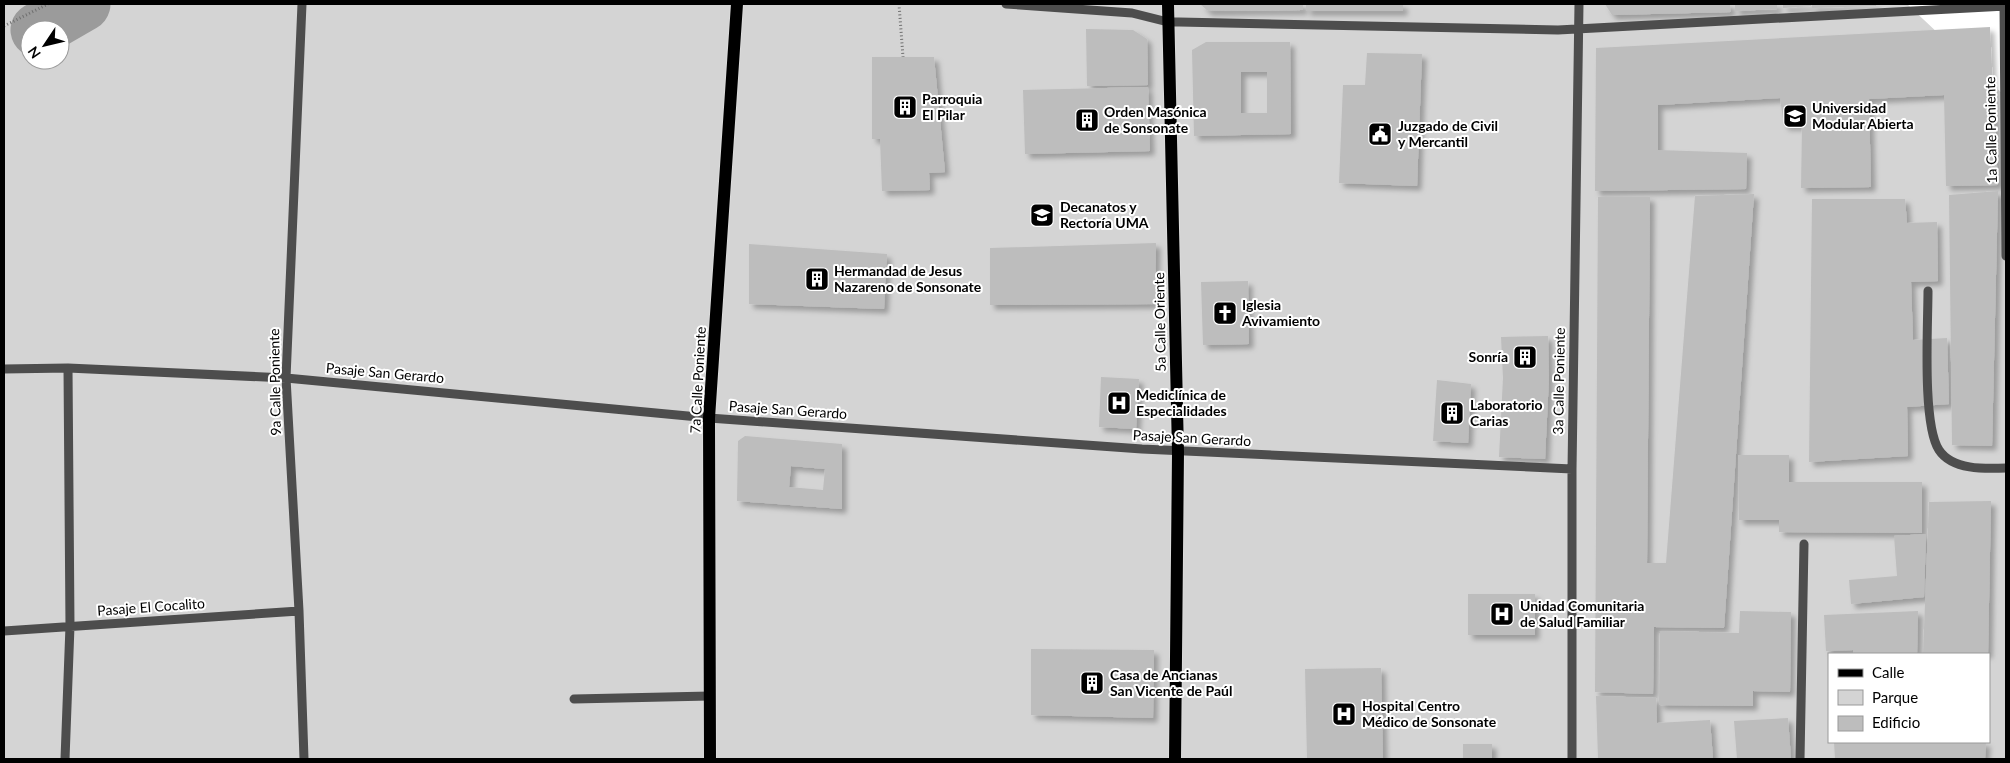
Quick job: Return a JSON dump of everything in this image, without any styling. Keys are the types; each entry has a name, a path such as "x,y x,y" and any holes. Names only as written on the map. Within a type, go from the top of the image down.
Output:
{"main road":[{"name":"7a Calle Poniente","path":"710,759 709,418 737,4"},
{"name":"5a Calle Oriente","path":"1168,4 1178,452 1175,759"}],"street":[{"name":"9a Calle Poniente","path":"302,4 286,378 300,611 304,759"},
{"path":"1006,4 1132,12 1168,22 1558,30 1579,27 2004,5"},
{"name":"3a Calle Poniente","path":"1572,759 1572,468 1579,4"},
{"name":"1a Calle Poniente","path":"2004,5 2006,256"},
{"path":"1928,290 1929,416 1939,450 1951,460 1971,468 2006,468"},
{"name":"Pasaje San Gerardo","path":"4,369 68,368 286,378 709,418 1178,452 1572,468"},
{"path":"65,759 70,626 68,368"},
{"path":"1800,759 1804,544"},
{"name":"Pasaje El Cocalito","path":"4,631 300,611"},
{"path":"574,699 710,696"}],"path":[{"path":"4,26 48,4"},
{"path":"899,4 903,57"}],"green space":[{"path":"4,4 1907,4 2006,97 2006,759 4,759"}],"building":[{"path":"1200,4 1303,4 1303,10 1208,11"},
{"path":"1306,4 1403,4 1403,11 1306,11"},
{"path":"1605,4 1730,4 1731,12 1612,15"},
{"path":"1735,4 1777,4 1777,9 1735,11"},
{"path":"1783,4 1811,4 1811,6 1783,8"},
{"path":"1812,4 1876,4 1876,6 1812,8"},
{"name":"Universidad Modular Abierta","path":"1990,27 1998,185 1946,186 1944,95 1869,99 1871,187 1801,188 1802,126 1784,126 1780,98 1658,105 1658,150 1747,153 1746,189 1595,191 1596,48"},
{"path":"1086,29 1133,30 1147,39 1148,85 1087,86"},
{"path":"1206,42 1290,42 1291,134 1194,136 1192,50","holes":["1241,72 1267,72 1267,113 1241,113"]},
{"name":"Juzgado de Civil y Mercantil","path":"1367,53 1422,54 1417,186 1339,183 1343,85 1365,85"},
{"name":"Parroquia El Pilar","path":"872,57 934,57 945,172 929,173 930,190 882,191 880,139 872,139"},
{"name":"Orden Masónica de Sonsonate","path":"1148,87 1150,151 1025,154 1023,90"},
{"path":"1998,191 1992,446 1952,445 1949,195"},
{"path":"1754,194 1724,628 1654,627 1653,694 1595,692 1598,197 1650,197 1647,563 1666,563 1695,196"},
{"path":"1812,199 1905,199 1907,223 1937,222 1938,281 1911,282 1913,340 1947,338 1949,404 1907,407 1908,456 1809,462"},
{"path":"1156,243 1155,304 990,305 990,248"},
{"name":"Hermandad de Jesus Nazareno de Sonsonate","path":"749,244 887,254 884,309 749,304"},
{"name":"Iglesia Avivamiento","path":"1248,281 1249,344 1203,345 1201,282"},
{"path":"1548,336 1549,377 1545,459 1499,457 1503,378 1501,337"},
{"name":"Mediclínica de Especialidades","path":"1101,377 1139,379 1136,429 1099,427"},
{"name":"Laboratorio Carias","path":"1437,380 1471,384 1468,443 1433,441"},
{"path":"745,436 842,444 842,509 737,501 738,441","holes":["791,466 825,469 823,490 789,487"]},
{"path":"1738,455 1789,455 1789,482 1922,482 1922,533 1779,532 1779,520 1739,520"},
{"path":"1991,501 1988,653 1923,653 1929,502"},
{"path":"1926,534 1924,597 1851,604 1849,580 1897,576 1894,536"},
{"name":"Unidad Comunitaria de Salud Familiar","path":"1468,594 1535,594 1535,635 1468,635"},
{"path":"1740,611 1791,612 1790,692 1753,691 1753,706 1659,705 1660,631 1739,633"},
{"path":"1918,611 1917,653 1853,653 1853,650 1826,651 1824,615"},
{"name":"Casa de Ancianas San Vicente de Paúl","path":"1031,649 1154,650 1153,718 1031,715"},
{"name":"Hospital Centro Médico de Sonsonate","path":"1381,668 1383,759 1307,759 1305,669"},
{"path":"1596,696 1656,698 1657,723 1710,720 1713,759 1598,759"},
{"path":"1788,718 1791,759 1737,759 1734,721"},
{"path":"1834,743 1986,743 1985,759 1835,759"},
{"path":"1463,744 1492,744 1492,759 1463,759"}],"waterway":[{"path":"55,20 83,4"}],"place":[{"name":"Parroquia El Pilar","path":"905,107"},
{"name":"Universidad Modular Abierta","path":"1795,116"},
{"name":"Orden Masónica de Sonsonate","path":"1087,120"},
{"name":"Juzgado de Civil y Mercantil","path":"1380,134"},
{"name":"Decanatos y Rectoría UMA","path":"1042,215"},
{"name":"Hermandad de Jesus Nazareno de Sonsonate","path":"817,279"},
{"name":"Iglesia Avivamiento","path":"1225,313"},
{"name":"Sonría","path":"1525,357"},
{"name":"Mediclínica de Especialidades","path":"1119,403"},
{"name":"Laboratorio Carias","path":"1452,413"},
{"name":"Unidad Comunitaria de Salud Familiar","path":"1502,614"},
{"name":"Casa de Ancianas San Vicente de Paúl","path":"1092,683"},
{"name":"Hospital Centro Médico de Sonsonate","path":"1344,714"}]}
